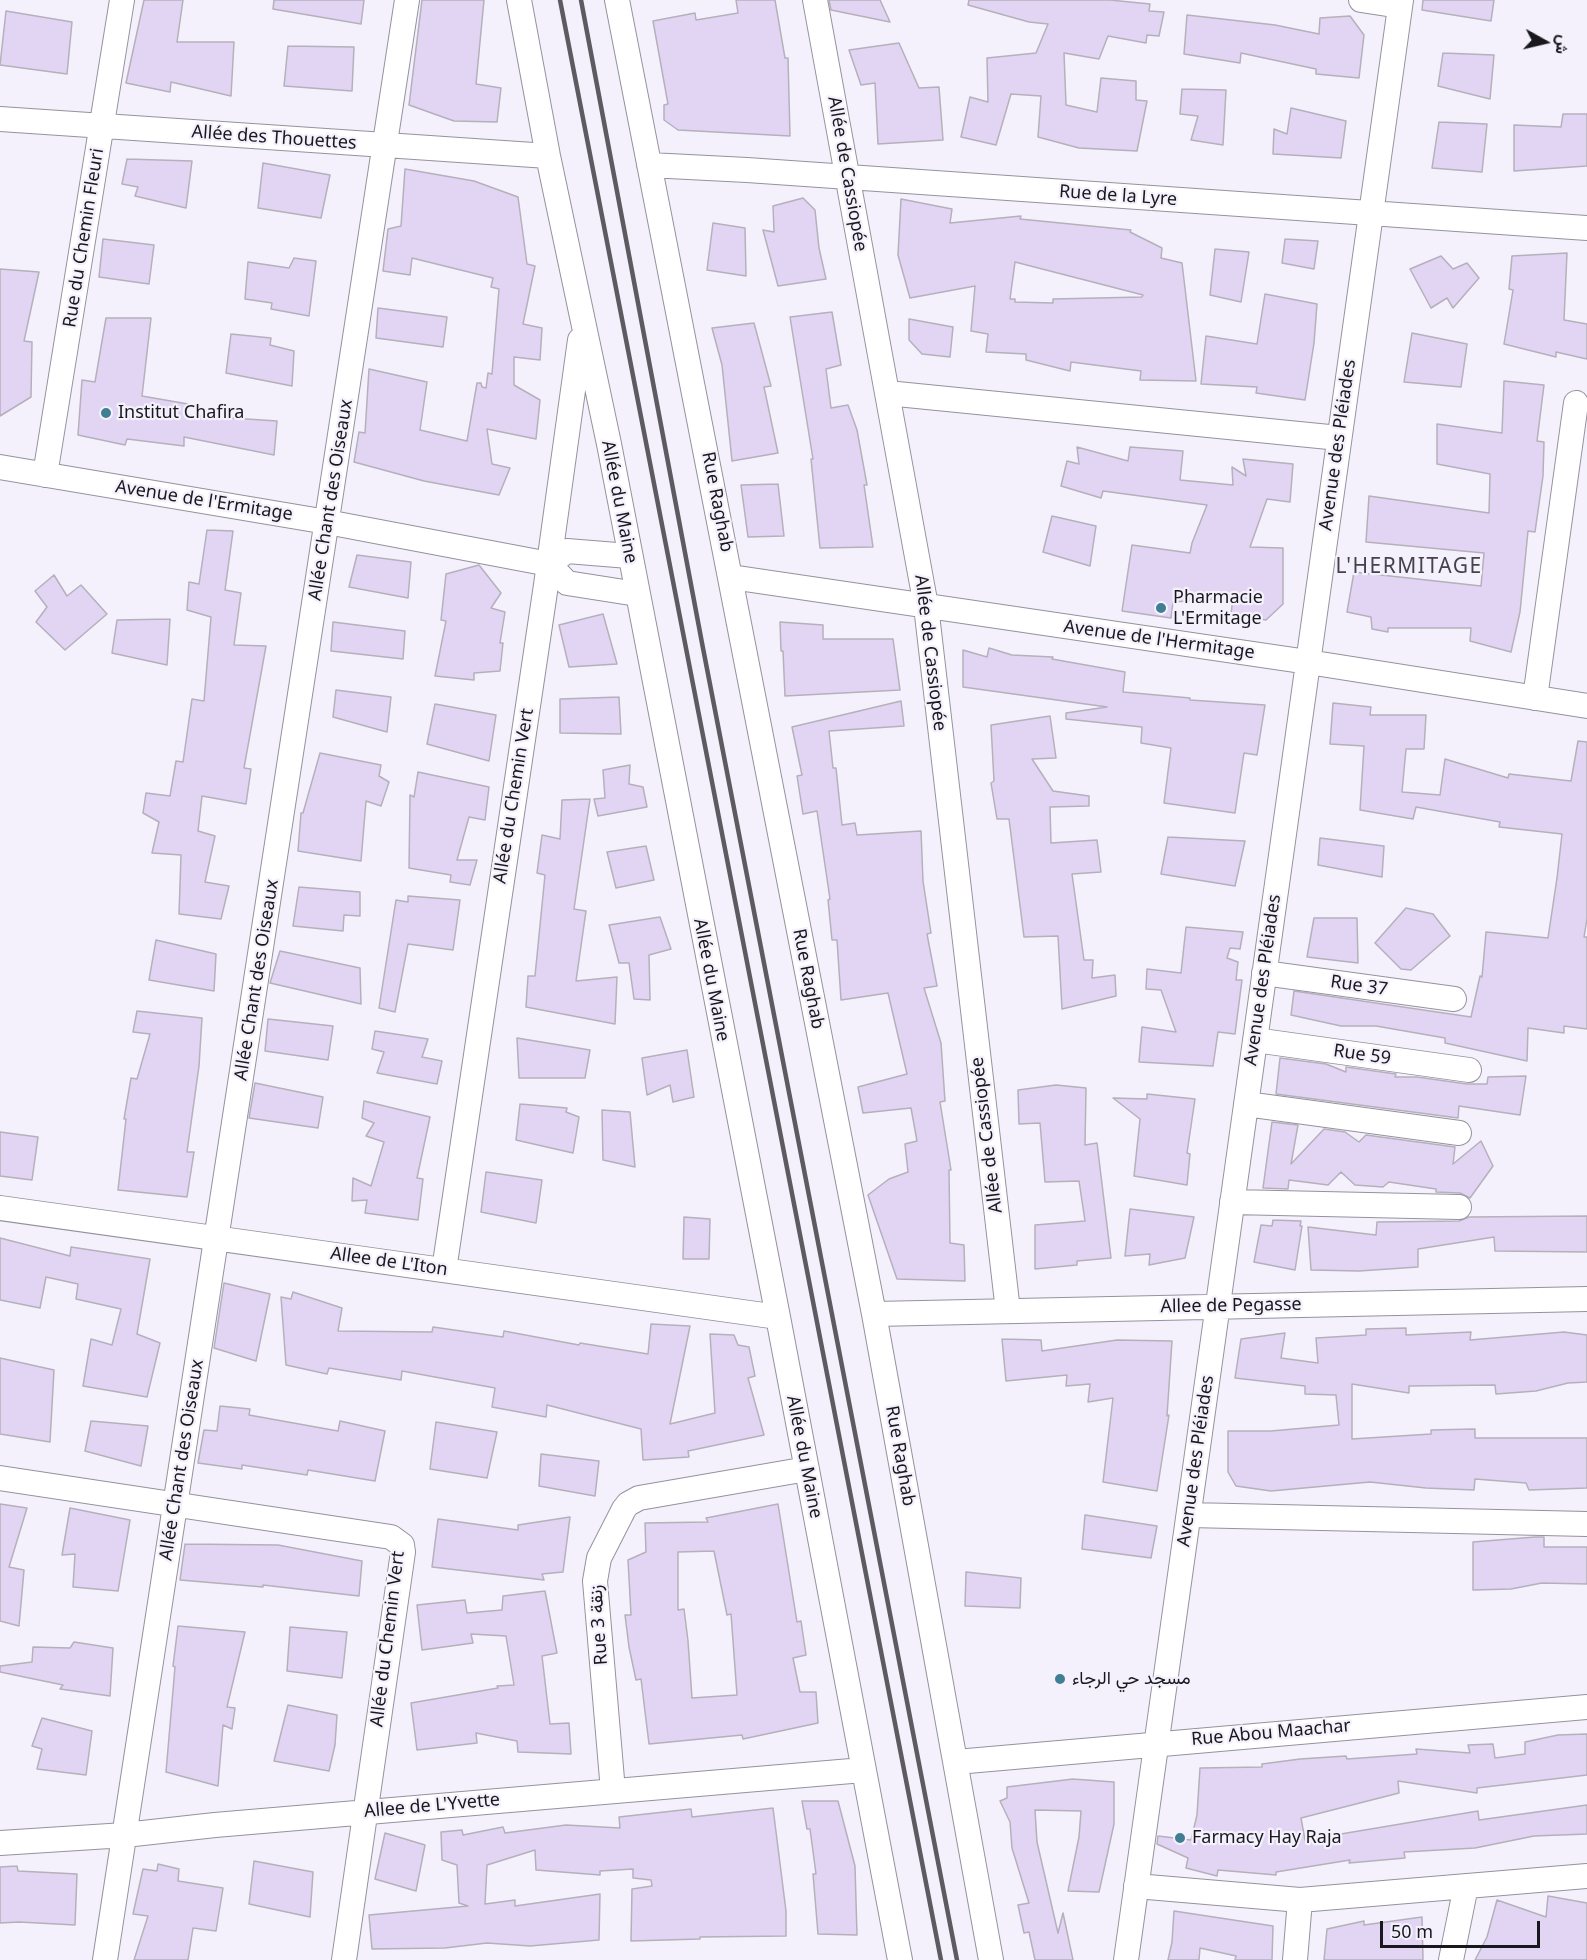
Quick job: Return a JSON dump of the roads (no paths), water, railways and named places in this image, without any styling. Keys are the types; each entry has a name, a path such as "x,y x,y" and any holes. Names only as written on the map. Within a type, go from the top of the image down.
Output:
{"street":[{"name":"Rue du Chemin Fleuri","path":"45,475 122,0"},
{"name":"Allée Chant des Oiseaux","path":"105,1960 407,0"},
{"name":"Allée du Maine","path":"519,0 778,1317 900,1960"},
{"name":"Rue Raghab","path":"617,0 874,1314 991,1960"},
{"name":"Allée de Cassiopée","path":"815,0 926,606 1008,1311"},
{"path":"1361,0 1400,3"},
{"name":"Avenue des Pléiades","path":"1126,1960 1400,3"},
{"name":"Allée des Thouettes","path":"0,119 548,156"},
{"name":"Rue de la Lyre","path":"649,165 1587,228"},
{"name":"Allée du Chemin Vert","path":"444,1270 583,322"},
{"path":"887,393 1339,438"},
{"path":"1535,698 1576,403"},
{"name":"Avenue de l'Ermitage","path":"0,467 327,522 549,564"},
{"path":"629,556 567,551 549,564 567,583 637,594"},
{"name":"Avenue de l'Hermitage","path":"731,577 1308,662 1587,706"},
{"name":"Rue 37","path":"1264,973 1454,999"},
{"name":"Rue 59","path":"1255,1040 1469,1070"},
{"path":"1246,1104 1459,1133"},
{"path":"1232,1202 1459,1207"},
{"name":"Allee de L'Iton","path":"0,1208 778,1317"},
{"name":"Allee de Pegasse","path":"874,1314 1587,1299"},
{"name":"Rue 3 زنقة","path":"613,1791 595,1581 599,1558 624,1509 639,1498 807,1469"},
{"name":"Allée du Chemin Vert","path":"0,1478 391,1537 402,1545 403,1552 344,1960"},
{"path":"1189,1515 1587,1524"},
{"name":"Rue Abou Maachar","path":"956,1761 1587,1707"},
{"name":"Allee de L'Yvette","path":"0,1844 863,1770"},
{"path":"1136,1886 1300,1900 1587,1876"},
{"path":"1451,1960 1466,1886"},
{"path":"1295,1960 1300,1900"}],"railway":[{"path":"560,0 941,1960"},
{"path":"581,0 702,643 957,1960"}],"place":[{"name":"Institut Chafira","path":"106,413"},
{"name":"Pharmacie L'Ermitage","path":"1161,608"},
{"name":"مسجد حي الرجاء","path":"1060,1679"},
{"name":"Farmacy Hay Raja","path":"1180,1838"}],"district":[{"name":"L'HERMITAGE","path":"1409,567"}]}
